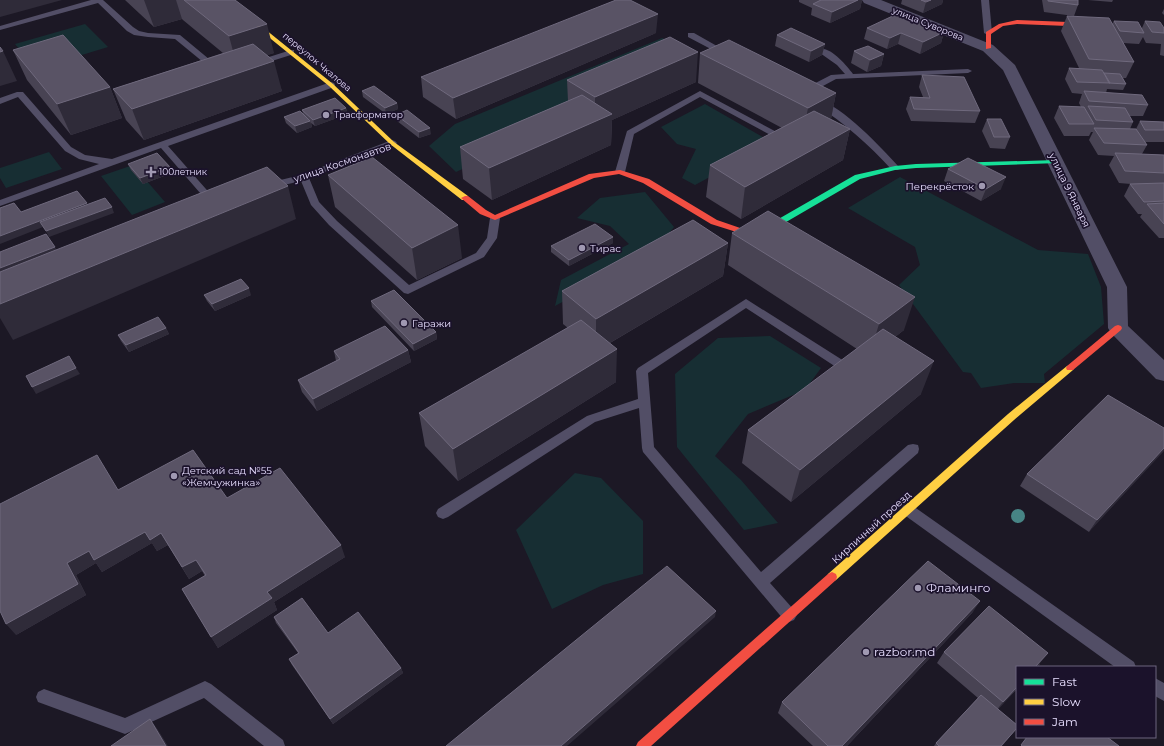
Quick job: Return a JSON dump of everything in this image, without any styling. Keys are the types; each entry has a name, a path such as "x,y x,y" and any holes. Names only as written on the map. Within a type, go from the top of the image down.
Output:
{"street":[{"name":"переулок Чкалова","path":"226,0 331,85 392,142"},
{"name":"улица Суворова","path":"869,0 988,41"},
{"path":"988,41 1002,25 1017,22 1102,26"},
{"name":"улица 9 Января","path":"988,41 1010,68 1117,287 1118,328"},
{"name":"улица Космонавтов","path":"392,142 483,212 495,218"},
{"path":"495,218 592,176 620,172 646,181 714,222 746,234 778,223 858,177 895,168 916,166 1057,162"},
{"path":"1118,328 1164,373"},
{"name":"Кирпичный проезд","path":"642,746 1011,417 1118,328"}],"lane":[{"path":"0,28 99,0 130,29 137,33 177,37 217,69 228,70"},
{"path":"985,0 988,41"},
{"path":"691,35 734,57"},
{"path":"823,51 840,63 851,76"},
{"path":"248,66 291,52"},
{"path":"895,168 870,141 843,117 800,91 834,77 968,71"},
{"path":"0,203 331,85"},
{"path":"0,100 20,94 68,149 82,157 113,162"},
{"path":"620,172 630,133 700,94 781,137"},
{"name":"улица Космонавтов","path":"257,188 304,177 392,142"},
{"path":"163,145 210,199"},
{"path":"304,177 314,203 333,223 408,290 480,255 492,238 495,218"},
{"path":"789,614 760,582 648,448 642,371 746,303 840,364"},
{"path":"443,513 591,419 645,400"},
{"path":"760,582 912,449"},
{"path":"908,510 1127,666"},
{"path":"1156,687 1164,693"},
{"path":"44,697 125,726 205,689 277,746"}],"green space":[{"path":"85,24 108,47 36,69 15,44"},
{"path":"662,38 688,48 564,122 456,172 429,146 455,124"},
{"path":"705,104 773,143 695,185 682,178 696,149 677,144 661,127"},
{"path":"49,152 62,169 6,188 0,178 0,168"},
{"path":"133,165 165,202 132,215 101,176"},
{"path":"900,177 1038,250 1088,254 1101,287 1104,324 1044,374 1045,383 1014,383 981,388 971,373 963,372 899,285 920,265 915,247 848,208"},
{"path":"645,192 674,227 653,253 555,306 561,280 629,244 610,226 577,218 600,198"},
{"path":"770,336 821,368 805,390 748,414 715,456 741,480 778,523 744,530 677,447 675,374 718,338"},
{"path":"575,473 601,478 643,521 643,574 603,585 552,609 516,530"}],"building":[{"path":"184,0 235,0 267,24 229,36"},
{"path":"616,0 630,0 658,14 453,98 421,77"},
{"path":"821,0 858,0 832,12 813,4"},
{"path":"1078,0 1078,5 1048,1"},
{"path":"899,13 944,32 923,42 901,33 890,38 867,28"},
{"path":"1067,16 1109,18 1134,62 1089,59"},
{"path":"1114,21 1138,22 1144,33 1120,31"},
{"path":"1145,21 1160,22 1164,28 1164,33 1152,32"},
{"path":"791,28 825,44 811,51 777,35"},
{"path":"63,35 110,87 57,104 13,50"},
{"path":"670,37 698,52 595,97 567,80"},
{"path":"729,40 836,93 808,108 700,53"},
{"path":"253,44 274,61 132,109 113,89"},
{"path":"868,46 884,54 870,60 854,51"},
{"path":"1069,68 1102,70 1110,83 1077,82"},
{"path":"1104,73 1120,74 1126,84 1109,83"},
{"path":"922,75 964,77 980,111 914,109 910,97 930,98"},
{"path":"374,86 397,103 385,108 362,91"},
{"path":"1084,91 1142,95 1148,105 1089,101"},
{"path":"582,95 612,114 489,168 460,147"},
{"path":"335,98 346,108 313,120 302,110"},
{"path":"1059,106 1084,107 1094,124 1069,124"},
{"path":"1088,106 1125,108 1133,122 1096,120"},
{"path":"407,110 430,128 419,132 396,115"},
{"path":"300,111 310,121 295,126 284,117"},
{"path":"814,111 850,129 745,187 710,165"},
{"path":"987,119 1001,119 1010,137 994,137"},
{"path":"1140,121 1164,122 1164,130 1145,130"},
{"path":"1094,128 1136,129 1147,145 1104,143"},
{"path":"157,153 170,167 140,178 128,164"},
{"path":"1115,153 1164,155 1164,173 1125,171"},
{"path":"372,157 458,225 412,248 328,175"},
{"path":"968,158 1006,177 986,189 948,169"},
{"path":"267,167 288,186 0,304 0,272"},
{"path":"1164,183 1164,201 1144,202 1130,184"},
{"path":"77,191 87,203 0,236 0,208 14,203 21,212"},
{"path":"105,198 112,207 46,231 40,222"},
{"path":"1164,203 1164,224 1147,204"},
{"path":"768,211 915,297 879,324 732,233"},
{"path":"693,220 728,243 596,319 562,291"},
{"name":"Тирас","path":"595,224 613,237 569,260 551,246"},
{"path":"46,234 55,247 0,268 0,252"},
{"path":"241,279 249,288 212,304 204,295"},
{"name":"Гаражи","path":"394,290 436,332 413,344 371,301"},
{"path":"158,317 166,328 126,345 118,335"},
{"path":"581,320 617,349 453,449 419,413"},
{"path":"385,326 408,350 313,399 298,380 340,359 334,351"},
{"path":"883,329 934,361 800,470 748,430"},
{"path":"69,356 76,368 32,387 26,376"},
{"path":"1108,395 1164,428 1164,448 1097,520 1027,474"},
{"path":"193,450 227,498 280,468 341,545 267,592 272,598 211,637 182,589 206,575 196,560 182,567 161,533 150,540 145,532 94,560 89,551 67,563 78,584 6,624 0,611 0,504 97,455 118,490"},
{"path":"928,561 980,601 842,746 828,746 782,702"},
{"path":"667,566 716,611 561,746 446,746"},
{"path":"302,598 328,633 358,612 401,668 330,719 289,659 299,653 274,617"},
{"path":"989,606 1048,653 1036,666 1016,666 1016,688 1003,702 944,652"},
{"path":"981,695 1016,724 1016,729 1001,746 939,746 936,743"},
{"path":"150,719 166,746 111,746"},
{"path":"1026,738 1108,738 1119,746 1022,746 1021,745"}],"traffic: fast":[{"path":"763,228 778,223 858,177 895,168 916,166 1057,162"}],"traffic: slow":[{"path":"226,0 331,85 392,143 465,198"},
{"path":"832,577 1011,417 1070,368"}],"traffic: jam":[{"path":"988,48 988,33 1001,25 1017,22 1093,25"},
{"path":"465,198 483,212 495,218 592,176 620,172 646,181 714,222 746,233 763,228"},
{"path":"1070,368 1118,328"},
{"path":"642,746 832,577"}],"place":[{"name":"Трасформатор","path":"326,115"},
{"name":"100летник","path":"151,172"},
{"name":"Перекрёсток","path":"982,186"},
{"name":"Тирас","path":"582,248"},
{"name":"Гаражи","path":"404,323"},
{"name":"Детский сад №55 «Жемчужинка»","path":"174,476"},
{"name":"Фламинго","path":"918,588"},
{"name":"razbor.md","path":"866,652"}]}
